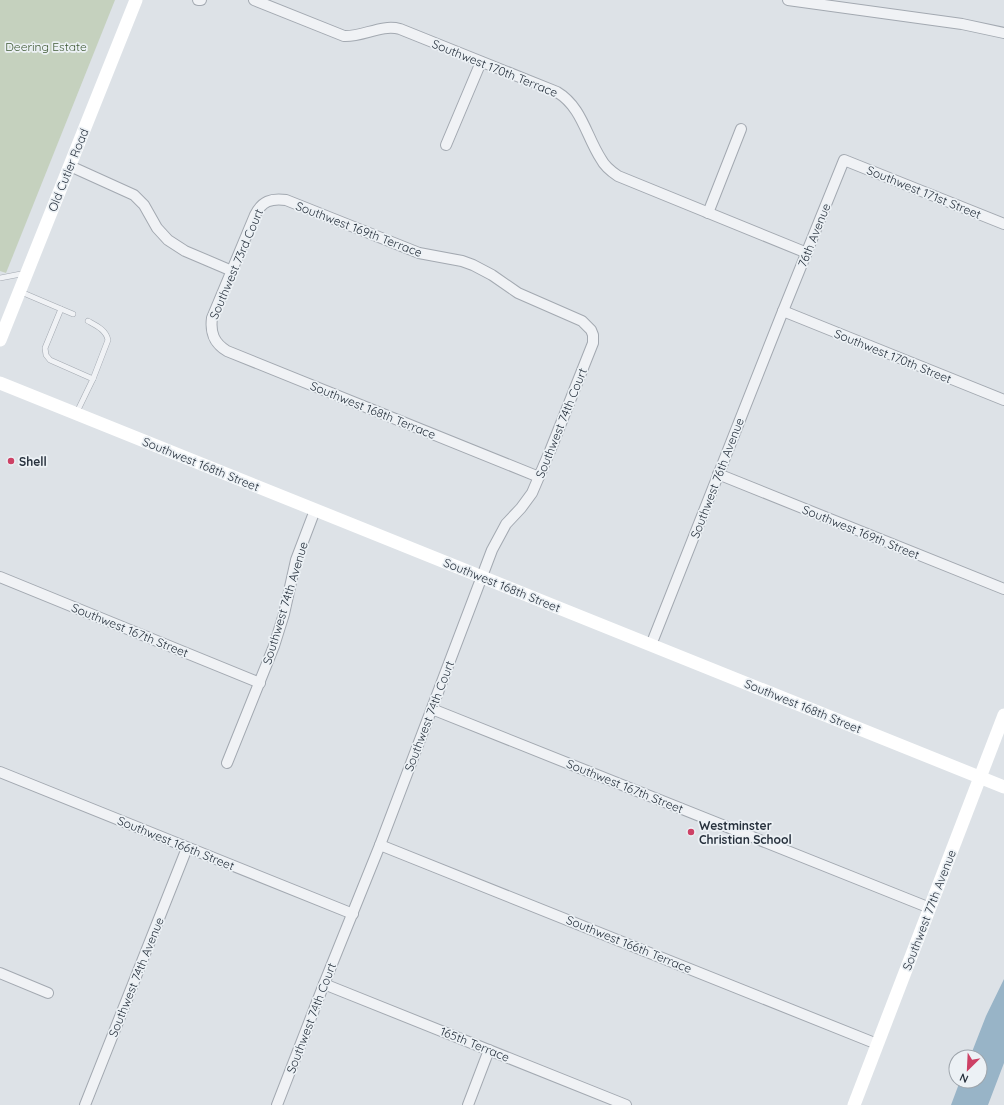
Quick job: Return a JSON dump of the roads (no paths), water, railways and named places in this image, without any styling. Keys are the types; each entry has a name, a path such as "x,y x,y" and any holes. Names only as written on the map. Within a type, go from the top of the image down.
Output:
{"street":[{"name":"Old Cutler Road","path":"0,340 136,0"},
{"name":"Southwest 170th Terrace","path":"254,0 344,36 356,36 392,27 557,92 564,96 574,107 580,116 601,160 618,176 807,253"},
{"path":"788,0 962,24 1004,33"},
{"path":"446,145 481,62"},
{"path":"708,213 741,129"},
{"name":"Southwest 171st Street","path":"844,160 1004,224"},
{"name":"76th Avenue","path":"783,311 844,160"},
{"path":"70,166 134,195 144,205 157,228 168,240 185,250 232,271"},
{"name":"Southwest 73rd Court","path":"212,336 212,318 257,209 271,199"},
{"name":"Southwest 169th Terrace","path":"271,199 286,200 296,203 419,253 462,261 473,265 492,275 518,293 576,317 587,325 593,335"},
{"name":"Southwest 170th Street","path":"783,311 1004,400"},
{"name":"Southwest 76th Avenue","path":"651,645 783,311"},
{"name":"Southwest 74th Court","path":"277,1105 380,845 492,550 501,531 528,500 539,477 592,348 593,335"},
{"name":"Southwest 168th Terrace","path":"212,336 218,344 227,351 539,477"},
{"name":"Southwest 168th Street","path":"0,383 1004,787"},
{"name":"Southwest 169th Street","path":"718,474 1004,589"},
{"name":"Southwest 74th Avenue","path":"227,763 260,683 279,630 296,560 315,510"},
{"name":"Southwest 167th Street","path":"0,577 260,683"},
{"name":"Southwest 167th Street","path":"432,708 930,908"},
{"name":"Southwest 77th Avenue","path":"854,1105 1004,715"},
{"name":"Southwest 166th Street","path":"0,772 353,914"},
{"name":"Southwest 166th Terrace","path":"380,845 877,1044"},
{"name":"Southwest 74th Avenue","path":"85,1105 187,848"},
{"path":"0,973 48,993"},
{"name":"165th Terrace","path":"324,984 626,1105"},
{"path":"468,1105 489,1050"}],"lane":[{"path":"0,278 27,273"},
{"path":"20,291 73,314"},
{"path":"61,309 45,348 46,355 50,360 92,379"},
{"path":"76,414 108,340 107,334 99,327 88,321"}],"water":[{"path":"1004,979 1004,1063 988,1105 951,1105 957,1089 988,1089 988,1049 973,1049 986,1016"}],"place":[{"name":"Shell","path":"11,461"},
{"name":"Westminster Christian School","path":"691,832"}],"park label":[{"name":"Deering Estate","path":"46,46"}]}
